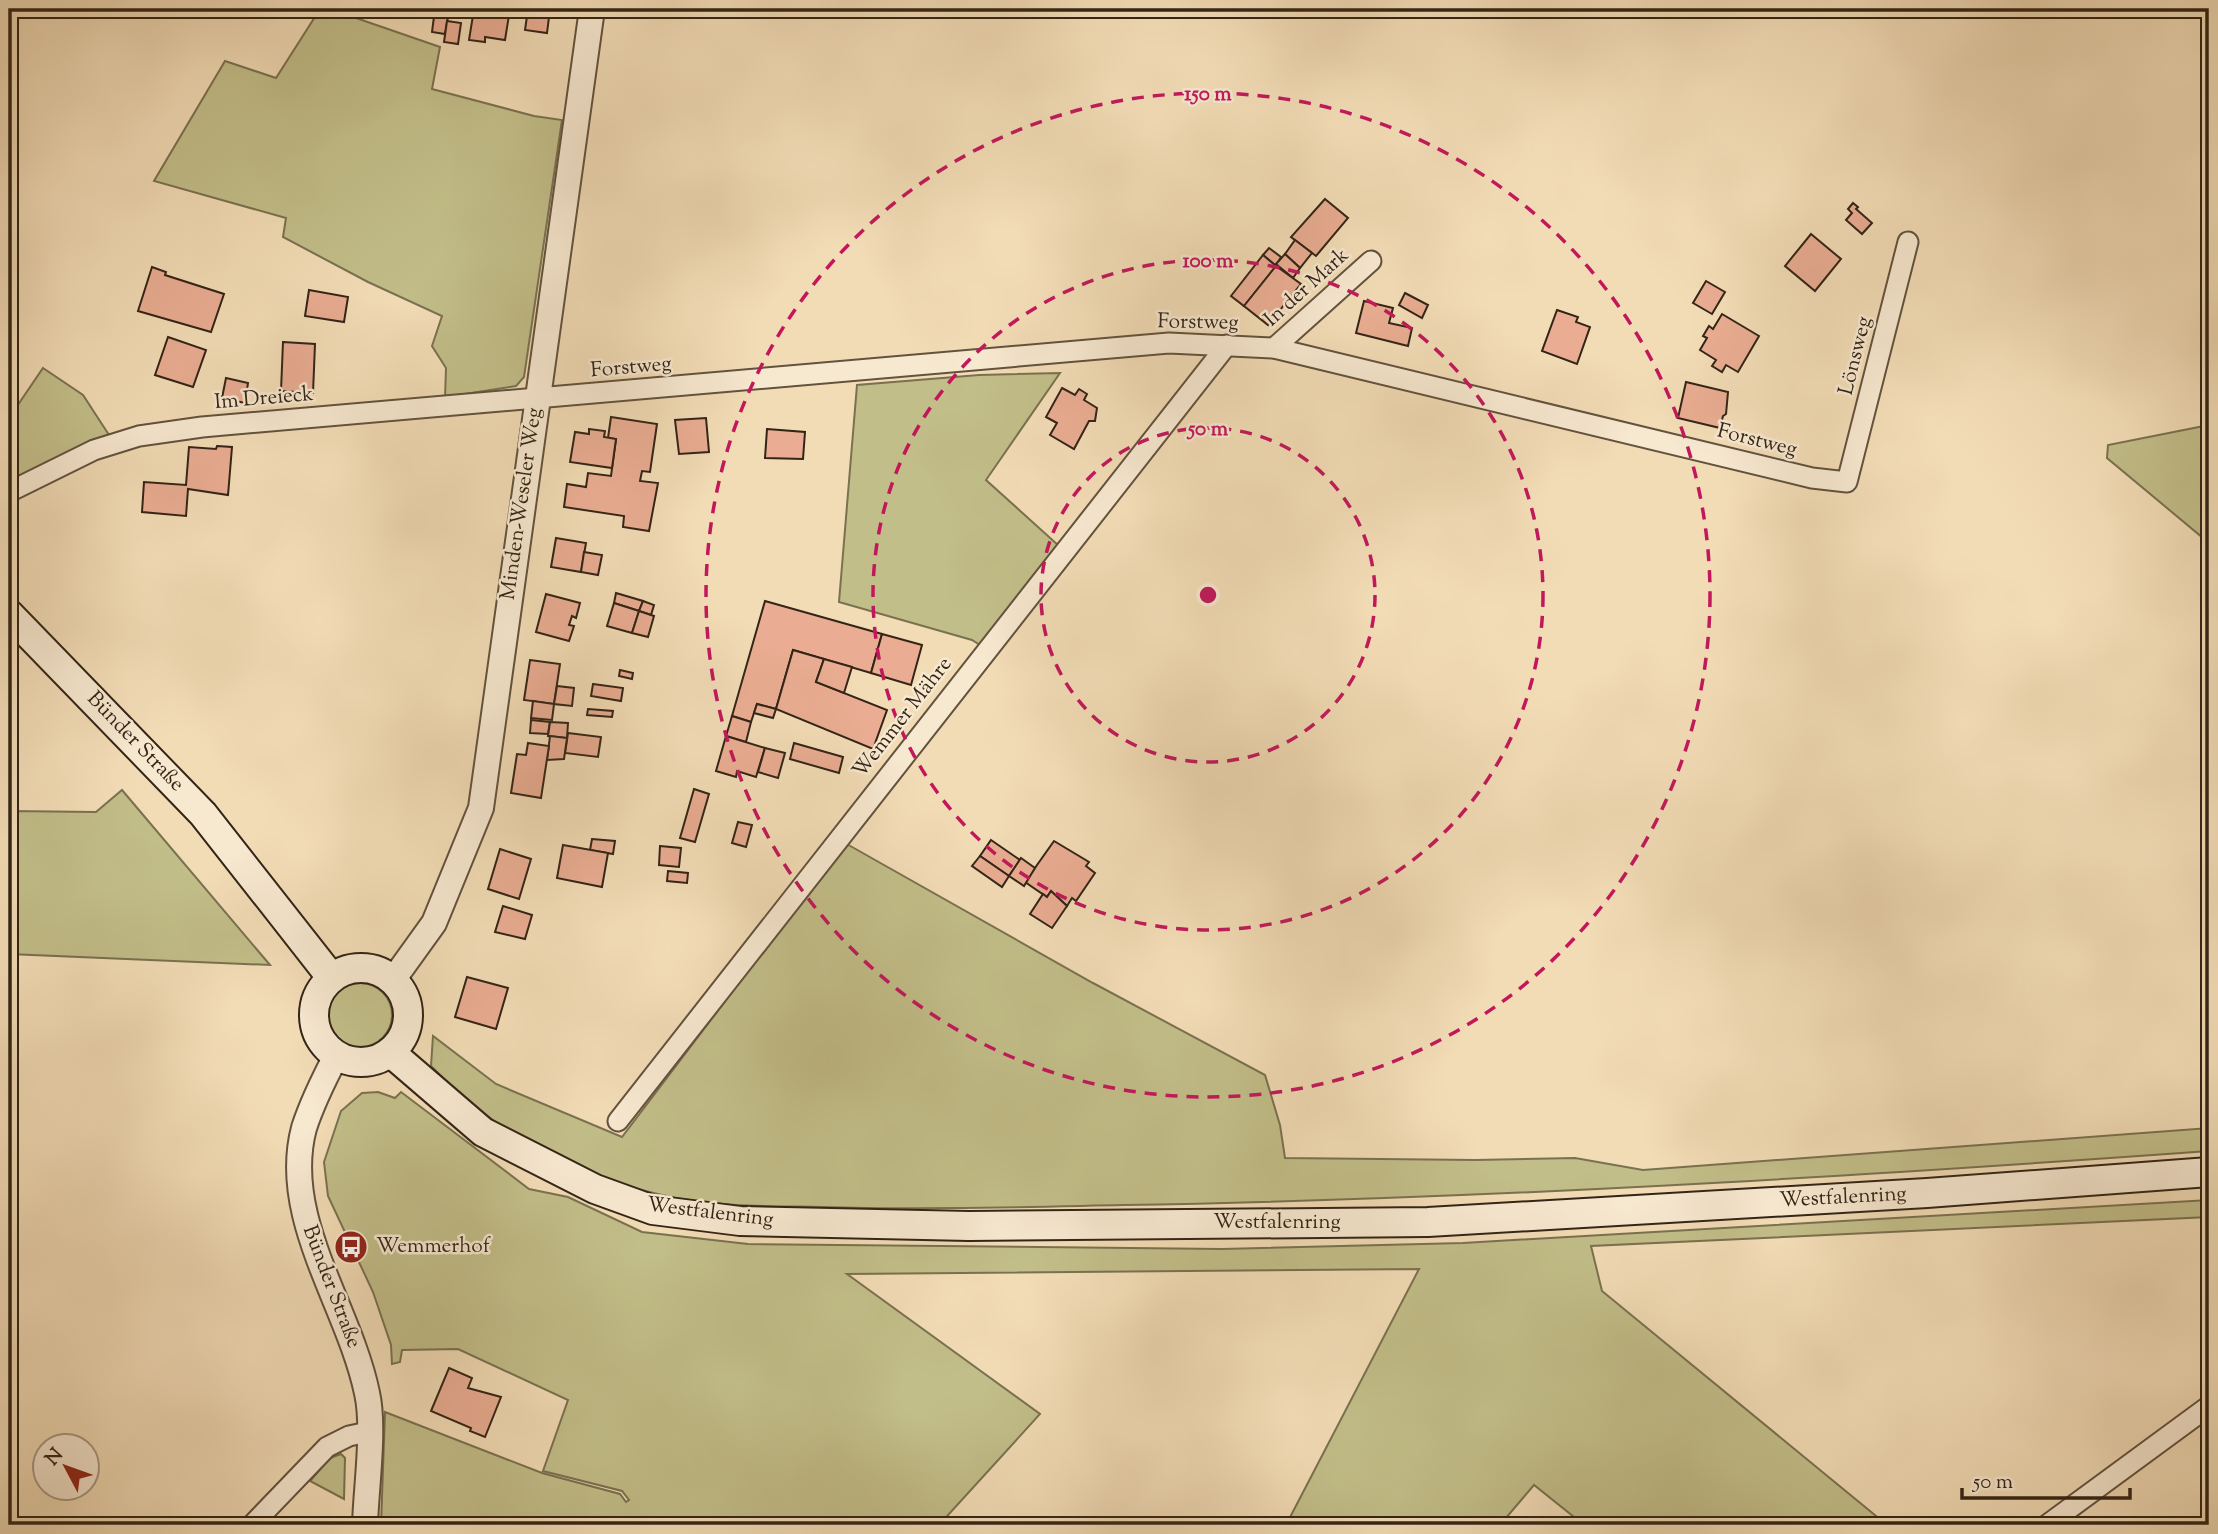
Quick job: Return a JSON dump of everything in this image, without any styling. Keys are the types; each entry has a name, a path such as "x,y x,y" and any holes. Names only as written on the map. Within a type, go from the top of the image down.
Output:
{"main road":[{"name":"Bünder Straße","path":"9,614 203,814 331,977"},
{"path":"356,967 382,972 393,980 402,990 408,1016 400,1042 390,1052 369,1062 347,1060 336,1056 324,1046 313,1018 317,995 331,977 356,967"},
{"name":"Westfalenring","path":"390,1052 483,1132 595,1189 653,1210 740,1221 969,1226 1428,1222 1913,1194 2209,1172"}],"street":[{"name":"Minden-Weseler Weg","path":"393,980 434,923 481,808 535,400 592,9"},
{"name":"Lönsweg","path":"1847,482 1908,242"},
{"name":"In der Mark","path":"1274,348 1371,261"},
{"name":"Forstweg","path":"535,400 1169,343 1227,345 1274,348 1812,478 1847,482"},
{"name":"Wemmer Mähre","path":"618,1121 831,846 1227,345"},
{"name":"Im Dreieck","path":"9,492 94,450 139,436 202,427 535,400"},
{"name":"Bünder Straße","path":"336,1056 314,1099 303,1131 300,1199 306,1226 351,1335 368,1395 365,1525"},
{"path":"2047,1525 2209,1406"},
{"path":"252,1525 327,1447 349,1436 368,1432"}],"shaded area":[{"path":"320,9 330,9 440,47 432,89 534,116 562,120 524,377 516,386 445,397 446,368 432,346 442,316 368,282 283,237 286,218 154,181 225,61 276,78"},
{"path":"43,368 83,395 111,438 9,486 9,418"},
{"path":"1060,373 986,480 1069,555 980,645 972,640 839,602 857,385 979,375"},
{"path":"2209,425 2209,543 2107,458 2108,445"},
{"path":"122,790 270,965 9,954 9,811 96,812"},
{"path":"845,843 1093,983 1265,1075 1280,1125 1285,1158 1575,1158 1643,1170 2209,1128 2209,1151 1802,1178 1395,1198 972,1208 749,1205 676,1198 640,1190 574,1167 513,1134 484,1114 431,1066 433,1036 496,1084 622,1137"},
{"path":"360,983 378,989 386,997 392,1015 386,1033 378,1041 360,1047 342,1041 334,1033 328,1015 334,997 342,989"},
{"path":"378,1092 395,1098 401,1092 529,1189 568,1197 642,1232 748,1244 1222,1249 1463,1243 2209,1200 2209,1217 1591,1246 1602,1291 1887,1525 1584,1525 1534,1485 1500,1525 1286,1525 1419,1269 847,1274 1040,1414 939,1525 381,1525 385,1412 542,1473 620,1494 626,1502 629,1500 622,1491 543,1471 568,1400 458,1349 402,1350 400,1362 392,1364 391,1345 373,1292 328,1196 324,1162 341,1111 362,1093"},
{"path":"341,1454 345,1458 344,1499 310,1481 330,1458"}],"building":[{"path":"435,9 449,11 445,34 432,32"},
{"path":"474,9 510,9 505,40 485,37 485,42 469,40"},
{"path":"528,9 550,9 547,33 525,30"},
{"path":"447,21 461,23 458,44 444,42"},
{"path":"1325,199 1348,218 1316,256 1291,237"},
{"path":"1853,203 1872,223 1862,234 1846,220 1852,213 1848,209"},
{"path":"1811,234 1841,259 1815,291 1785,266"},
{"path":"1295,240 1312,253 1300,268 1285,254"},
{"path":"1269,248 1281,257 1276,266 1263,255"},
{"path":"1285,254 1300,268 1293,278 1276,264"},
{"path":"1263,255 1276,266 1244,306 1231,296"},
{"path":"1276,266 1301,284 1268,325 1244,306"},
{"path":"152,267 166,272 165,275 224,294 211,332 138,311"},
{"path":"1706,281 1725,292 1712,314 1693,303"},
{"path":"309,290 348,297 344,322 305,316"},
{"path":"1405,293 1428,305 1422,318 1399,305"},
{"path":"1364,301 1393,308 1389,323 1412,328 1408,346 1356,333"},
{"path":"1557,310 1578,317 1576,322 1590,327 1577,364 1542,351"},
{"path":"1722,314 1759,336 1738,372 1726,365 1722,372 1712,366 1716,360 1700,350 1707,338 1703,336 1709,326 1713,329"},
{"path":"168,337 206,350 193,387 155,375"},
{"path":"283,342 315,344 313,393 281,391"},
{"path":"226,378 248,383 245,403 222,398"},
{"path":"1686,382 1728,392 1726,414 1720,428 1678,418"},
{"path":"1062,388 1075,395 1079,389 1087,394 1084,400 1097,408 1095,421 1089,421 1074,449 1050,435 1057,423 1046,417"},
{"path":"611,417 657,424 650,472 642,471 640,481 658,483 649,531 623,527 624,516 564,507 567,484 586,487 588,473 611,476 616,439 608,438"},
{"path":"706,418 709,452 679,454 675,420"},
{"path":"589,429 605,431 604,437 616,439 612,468 570,462 575,432 589,434"},
{"path":"767,429 805,432 803,459 765,458"},
{"path":"217,446 232,447 228,495 188,489 186,516 142,512 144,482 186,485 189,447 216,449"},
{"path":"556,538 586,543 581,572 551,567"},
{"path":"584,552 602,555 598,575 581,572"},
{"path":"616,593 643,601 639,611 614,603"},
{"path":"546,594 580,603 576,618 572,616 569,625 574,626 569,641 536,632"},
{"path":"643,601 654,605 651,615 639,611"},
{"path":"765,601 882,634 871,673 793,650 776,709 757,704 751,722 732,716"},
{"path":"614,603 639,611 632,633 607,626"},
{"path":"639,611 654,616 648,637 632,633"},
{"path":"882,634 922,645 911,685 871,673"},
{"path":"793,650 824,659 816,682 887,710 873,749 776,709"},
{"path":"824,659 852,667 844,693 816,682"},
{"path":"530,660 560,664 554,704 524,700"},
{"path":"620,670 633,673 632,679 619,676"},
{"path":"593,684 623,688 621,701 591,696"},
{"path":"557,686 574,688 572,706 554,704"},
{"path":"533,701 554,704 552,720 531,718"},
{"path":"757,704 776,709 773,718 754,713"},
{"path":"588,709 613,711 612,717 587,715"},
{"path":"732,716 751,722 746,742 726,736"},
{"path":"531,720 550,722 548,734 530,733"},
{"path":"550,722 568,723 567,738 548,736"},
{"path":"568,733 601,737 598,757 565,753"},
{"path":"550,736 567,738 564,759 547,760"},
{"path":"726,736 765,748 756,777 737,771 736,777 716,771"},
{"path":"528,743 549,746 541,798 511,793 517,754 526,755"},
{"path":"794,743 843,757 839,773 790,759"},
{"path":"765,748 785,753 778,778 758,772"},
{"path":"694,789 709,794 695,842 680,838"},
{"path":"738,822 752,825 746,847 732,843"},
{"path":"592,839 615,841 613,854 590,850"},
{"path":"991,840 1020,860 1009,876 980,856"},
{"path":"1054,841 1089,862 1086,866 1095,873 1076,901 1072,898 1067,906 1051,891 1047,897 1025,882"},
{"path":"563,845 608,853 602,887 557,878"},
{"path":"660,846 681,848 679,867 659,865"},
{"path":"500,849 531,859 519,899 488,889"},
{"path":"980,856 1009,876 1002,887 972,866"},
{"path":"1021,858 1035,868 1024,886 1009,876"},
{"path":"668,871 688,873 687,883 667,881"},
{"path":"1051,891 1067,906 1052,928 1030,914 1043,894 1047,897"},
{"path":"503,906 532,915 525,939 495,932"},
{"path":"467,977 508,988 496,1029 455,1017"},
{"path":"449,1368 472,1378 468,1388 501,1397 485,1437 431,1411"}],"place":[{"name":"Wemmerhof","path":"351,1247"}]}
